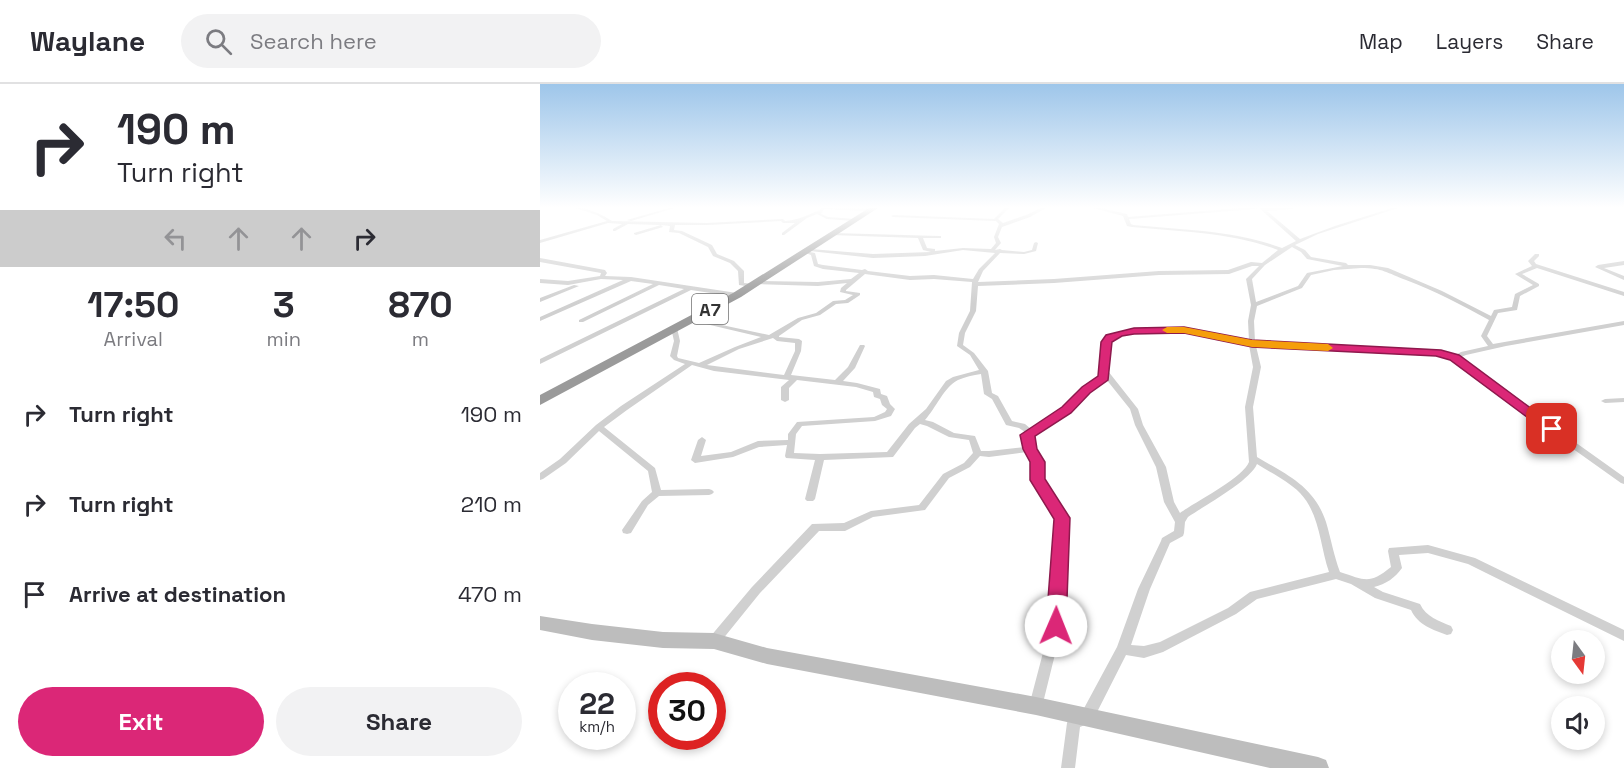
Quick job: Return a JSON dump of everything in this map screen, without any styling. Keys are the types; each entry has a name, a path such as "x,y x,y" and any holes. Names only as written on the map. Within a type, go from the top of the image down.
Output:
{"highway":[{"name":"A7","path":"540,401 737,295 824,240"}],"street":[{"path":"696,240 710,246 715,255 732,262 741,270 741,284 818,284 851,281"},
{"path":"921,240 925,249 933,250 933,253"},
{"path":"997,240 999,243 997,250 981,270 975,282 974,310 959,342 961,348 972,354 984,371 988,394 994,398 1008,423 1022,426 1030,432"},
{"path":"1247,240 1282,250"},
{"path":"1180,522 1191,510 1246,474 1251,468 1253,458 1249,407 1257,367 1252,344 1251,321 1254,305 1249,279 1261,264 1301,240"},
{"path":"1295,242 1309,258 1356,267"},
{"path":"808,251 873,256 933,253 959,249 1032,252 1036,248 1036,243"},
{"path":"808,251 813,254 815,263 819,267 910,278 975,282 1054,281 1159,273 1229,273 1251,264 1261,264"},
{"path":"1537,255 1532,261 1537,266 1624,294"},
{"path":"540,261 603,272 603,277"},
{"path":"1624,263 1598,266 1624,278"},
{"path":"1492,347 1485,336 1491,319 1498,310 1515,309 1518,294 1537,285 1518,274 1537,266"},
{"path":"1254,305 1300,287 1309,274 1356,267 1375,267 1391,270 1406,278 1431,286 1491,319"},
{"path":"701,365 772,336 800,319 818,314 835,302 846,302 857,295 843,292 843,289 865,272"},
{"path":"540,300 603,277"},
{"path":"540,281 569,283 603,277 737,295"},
{"path":"540,319 631,279"},
{"path":"581,321 659,283"},
{"path":"540,362 690,288"},
{"path":"691,319 713,326 772,336 777,339 799,341 791,377 785,387 785,400"},
{"path":"1455,358 1461,353 1624,322"},
{"path":"674,328 677,341 673,358 701,365 703,368 857,385 876,391 878,396 885,398 890,412 875,419 800,424 792,434 789,456 890,455 912,426 936,404 940,391 950,380 984,371"},
{"path":"1036,706 1056,626 1062,518 1038,480 1038,462 1030,449 1027,437 1030,432 1067,410 1086,390 1100,381 1105,372 1104,359 1107,342 1110,337 1119,333 1184,330 1252,344 1431,351 1455,358 1624,481"},
{"path":"838,382 851,368 862,346"},
{"path":"540,477 563,461 598,427 691,363"},
{"path":"1068,768 1074,723 1088,717 1123,649 1144,589 1166,541 1179,532 1180,522 1169,502 1161,467 1139,425 1134,409 1105,372"},
{"path":"1605,401 1624,400"},
{"path":"919,421 952,435 972,438 978,453"},
{"path":"598,427 652,470 657,493"},
{"path":"702,440 695,459 733,454 758,444 792,442"},
{"path":"978,453 989,454 1030,449"},
{"path":"714,641 756,590 816,527 845,526 871,514 922,508 946,476 967,465 978,453"},
{"path":"810,499 820,457"},
{"path":"1253,458 1306,494 1314,507 1329,560 1336,575"},
{"path":"627,530 645,503 657,493 709,492"},
{"path":"1362,585 1383,580 1397,568 1393,551 1428,549 1471,561 1624,636"},
{"path":"1123,649 1144,652 1163,648 1232,611 1254,595 1336,575 1362,585 1379,595 1416,607 1417,613 1447,630"},
{"path":"540,623 651,639 714,641 767,656 819,667 1036,706 1318,768"}],"slow traffic":[{"path":"1167,330 1203,333 1229,341 1252,344 1328,348"}],"route":[{"path":"1056,626 1062,518 1038,480 1038,462 1030,449 1027,435 1067,410 1086,390 1104,377 1107,342 1110,337 1119,333 1184,330 1252,344 1437,352 1455,358 1475,375 1552,429"}]}
